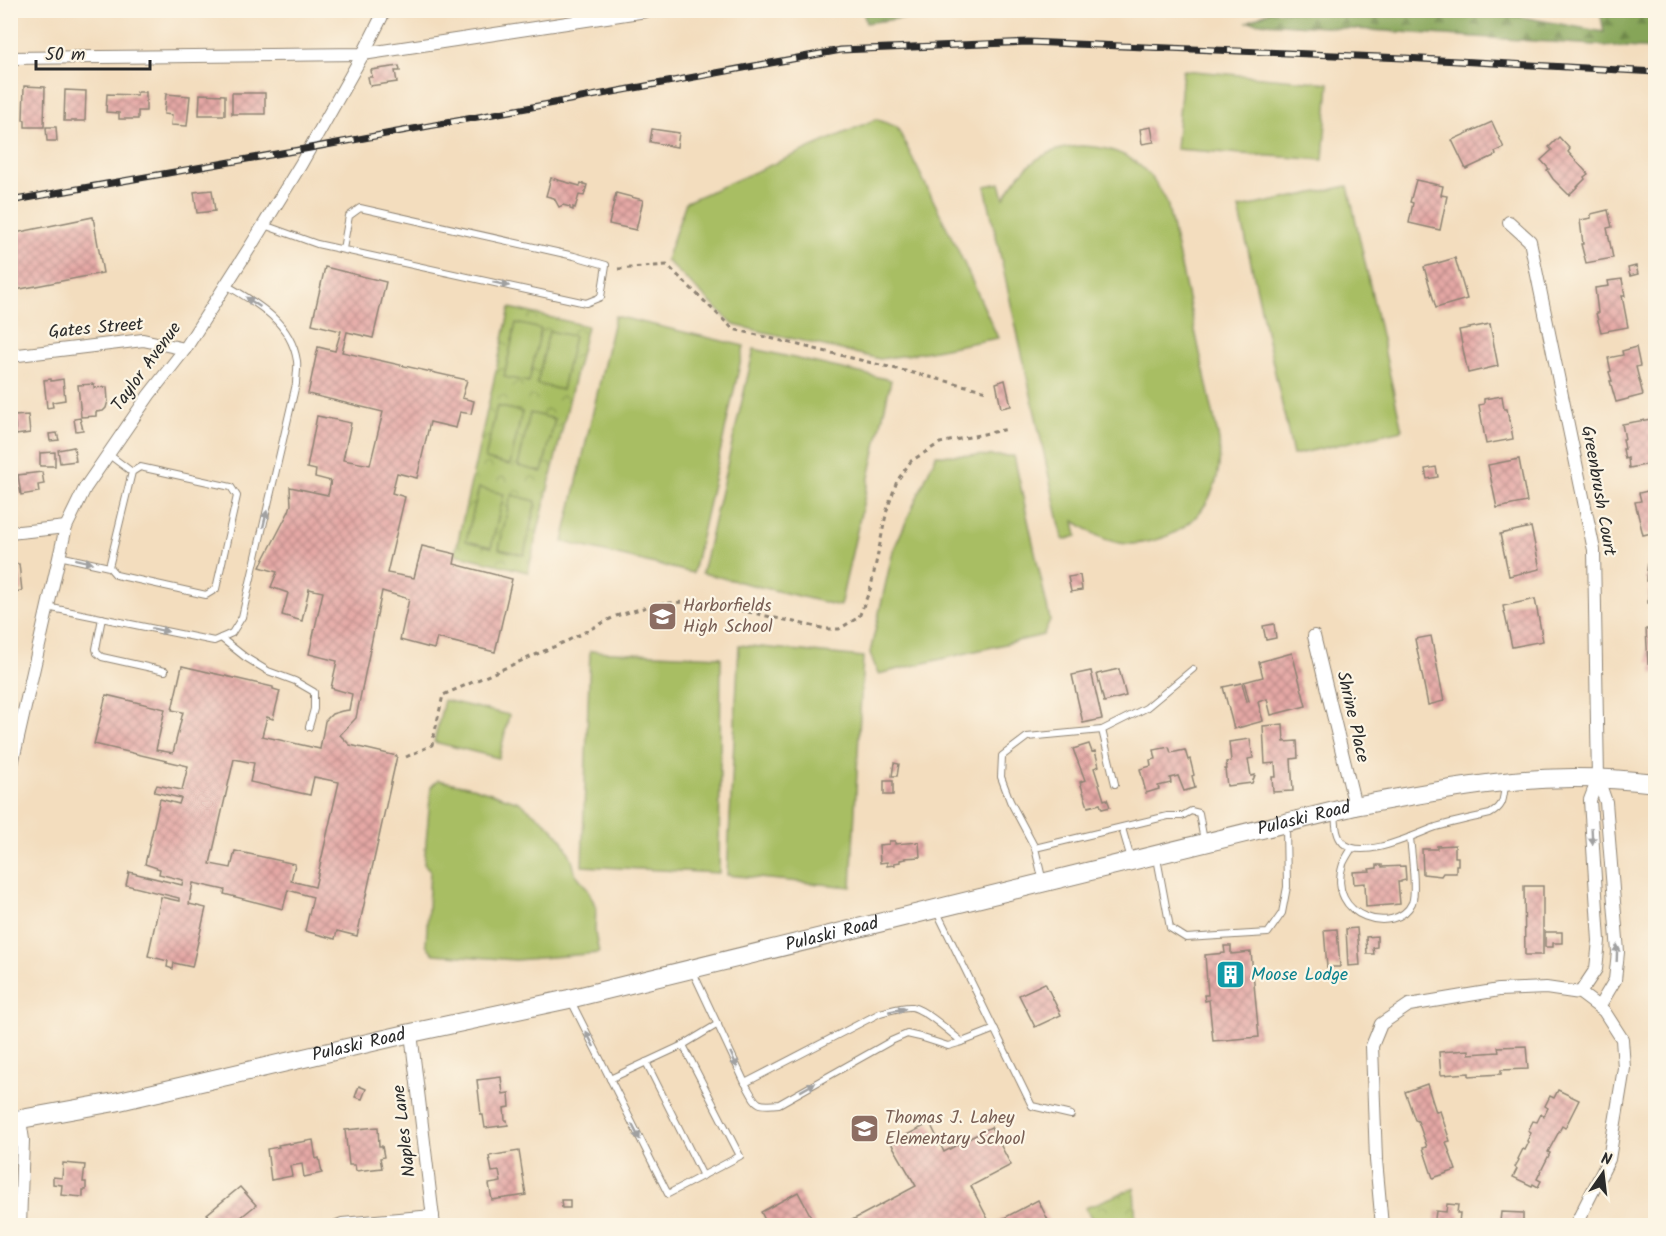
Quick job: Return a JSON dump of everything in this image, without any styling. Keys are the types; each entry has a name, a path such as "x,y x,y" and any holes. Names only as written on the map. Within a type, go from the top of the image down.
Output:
{"main road":[{"name":"Pulaski Road","path":"15,1121 115,1102 411,1033 569,999 1355,806 1436,791 1505,782 1580,777 1656,783"}],"street":[{"name":"Taylor Avenue","path":"10,773 15,731 66,526 85,488 149,395 185,349 301,164 385,10"},
{"path":"10,58 363,54 646,11"},
{"name":"Greenbrush Court","path":"1509,222 1530,241 1594,550 1599,779"},
{"name":"Gates Street","path":"10,356 143,340 185,349"},
{"path":"10,533 66,526"},
{"name":"Shrine Place","path":"1314,636 1355,806"},
{"path":"1580,993 1596,969 1599,941 1590,800 1599,779"},
{"path":"1599,779 1606,802 1618,952 1615,980 1599,1007"},
{"path":"1382,1226 1376,1160 1372,1046 1381,1024 1408,1005 1499,990 1546,988 1580,993 1604,1011 1622,1039 1624,1068 1609,1159 1575,1226"},
{"name":"Naples Lane","path":"411,1033 434,1221"},
{"path":"15,1121 24,1140 20,1226"},
{"path":"338,1226 434,1221"}],"lane":[{"path":"263,225 317,244 586,303 601,297 606,265 360,208 349,216 343,249"},
{"path":"47,607 214,641 232,633 242,617 296,384 297,362 291,341 279,321 256,303 226,285"},
{"path":"108,454 132,472"},
{"path":"59,556 109,567 116,575 206,595 216,589 237,496 231,487 140,467 132,472 109,567"},
{"path":"102,618 97,653 102,657 165,670"},
{"path":"221,638 268,671 296,681 314,692 314,709 309,727"},
{"path":"1043,882 1035,849 1010,801 1001,777 1002,756 1027,737 1102,730 1146,708 1193,669"},
{"path":"1102,730 1115,784"},
{"path":"1335,811 1339,836 1344,843 1352,848 1386,845 1444,825 1490,814 1499,809 1503,800 1505,782"},
{"path":"1035,849 1168,816 1182,816 1191,811 1199,813 1205,843"},
{"path":"1156,855 1170,928 1186,938 1268,933 1282,913 1287,887 1286,823"},
{"path":"1122,828 1131,861"},
{"path":"1352,848 1343,864 1340,882 1343,900 1353,911 1367,918 1396,917 1407,910 1413,901 1410,837"},
{"path":"936,909 1032,1106 1071,1115"},
{"path":"691,969 745,1083 757,1102 763,1106 779,1104 907,1034 948,1046 994,1029"},
{"path":"569,999 668,1194 740,1156 683,1045"},
{"path":"745,1083 880,1013 900,1009 913,1007 937,1021 962,1042"},
{"path":"610,1079 683,1045 718,1024"},
{"path":"646,1062 703,1176"},
{"path":"10,1142 24,1140"}],"path":[{"path":"618,269 667,265 733,329 987,391"},
{"path":"406,758 432,745 443,695 567,641 616,616 657,604 698,601 826,629 839,628 859,617 872,587 887,510 897,481 911,461 940,443 1008,429"}],"green space":[{"path":"863,10 957,11 866,23"},
{"path":"1021,11 1176,11 1174,13"},
{"path":"1270,11 1494,11 1604,32 1600,11 1655,11 1655,49 1248,22"},
{"path":"1183,70 1329,83 1323,160 1176,149"},
{"path":"876,119 897,127 957,248 998,338 880,359 734,325 666,260 686,202"},
{"path":"1082,146 1110,150 1133,160 1152,178 1167,202 1219,440 1218,474 1206,504 1184,527 1169,535 1143,543 1124,544 1109,541 1074,521 1077,536 1063,540 985,186 1000,183 1004,198 1018,176 1036,160 1056,150"},
{"path":"1348,186 1402,430 1293,455 1239,208"},
{"path":"510,308 587,326 528,572 455,554"},
{"path":"615,316 744,346 693,573 563,542"},
{"path":"516,323 541,329 529,382 504,377"},
{"path":"549,331 574,336 562,390 537,384"},
{"path":"754,349 891,380 840,606 702,573"},
{"path":"497,406 522,412 510,465 485,459"},
{"path":"530,413 555,419 542,472 518,466"},
{"path":"936,455 1014,456 1050,620 1043,635 878,674 870,653 893,551"},
{"path":"479,488 504,494 491,547 466,541"},
{"path":"511,495 536,501 524,555 499,549"},
{"path":"739,645 863,657 851,887 727,875"},
{"path":"590,651 721,657 719,873 582,866"},
{"path":"444,700 509,715 499,758 434,742"},
{"path":"438,780 472,787 519,802 554,830 563,841 572,859 575,873 587,888 596,907 595,933 599,953 516,960 434,954 426,945 430,870 424,864 431,787"},
{"path":"1134,1188 1136,1225 1096,1225 1085,1208"}],"building":[{"path":"120,10 148,10 148,13 120,13"},
{"path":"195,10 221,10 221,14 195,13"},
{"path":"399,66 400,71 395,71 397,82 370,86 368,77 372,77 371,70"},
{"path":"24,86 45,87 44,127 25,127 25,120 23,120"},
{"path":"65,90 86,91 85,121 64,121"},
{"path":"137,92 146,92 146,111 138,111 138,119 119,119 119,113 106,112 107,94 137,95"},
{"path":"232,93 265,93 265,114 232,114"},
{"path":"10,94 12,94 13,121 10,121"},
{"path":"166,94 190,96 187,126 171,125 172,115 164,114"},
{"path":"200,94 225,95 225,115 199,115"},
{"path":"1492,122 1504,148 1495,152 1496,155 1466,169 1452,140"},
{"path":"46,127 56,127 57,141 47,141"},
{"path":"1151,127 1154,142 1142,144 1140,129"},
{"path":"652,129 679,133 677,147 650,142"},
{"path":"1559,137 1570,149 1568,152 1588,174 1569,195 1553,179 1547,170 1549,169 1541,160 1552,150 1549,147"},
{"path":"551,178 580,186 581,183 587,185 584,196 579,195 573,210 563,205 559,207 554,198 546,196"},
{"path":"1416,180 1443,186 1441,195 1447,196 1440,230 1409,223 1413,203 1410,202"},
{"path":"212,190 215,211 197,213 194,192"},
{"path":"616,193 643,200 636,230 609,224"},
{"path":"1608,210 1612,227 1607,228 1613,258 1586,263 1581,244 1583,244 1580,220 1591,218 1591,214"},
{"path":"93,217 103,273 10,291 10,234"},
{"path":"1455,258 1467,299 1436,308 1424,267"},
{"path":"1636,266 1638,274 1630,276 1628,268"},
{"path":"325,267 386,282 373,338 347,332 342,352 467,380 462,398 474,401 471,414 460,412 456,428 430,422 417,478 397,473 392,493 405,497 387,573 414,578 422,546 456,554 454,564 512,579 495,652 437,638 434,649 400,640 409,599 382,591 356,718 340,735 350,745 397,756 357,936 337,931 335,939 305,931 313,897 288,890 283,909 224,894 225,890 193,883 189,904 206,908 192,967 174,963 173,969 167,967 168,961 148,956 161,897 179,901 179,898 126,885 129,872 182,885 183,880 159,874 160,869 145,864 160,799 179,804 181,798 154,792 157,785 182,790 188,766 94,744 106,695 165,709 156,750 173,753 183,712 172,710 182,666 273,687 280,691 273,719 267,717 262,736 320,749 325,721 332,714 349,710 352,694 331,688 337,661 309,654 323,592 309,589 302,621 282,615 288,593 271,587 277,572 260,567 289,511 290,487 328,495 331,481 315,477 316,470 307,468 317,416 351,423 343,460 370,465 383,412 308,394 318,347 335,351 341,331 312,324","holes":["234,759 254,763 250,782 310,795 314,777 339,782 315,887 291,881 295,864 235,851 231,868 210,864"]},
{"path":"1622,279 1625,296 1622,296 1628,327 1601,332 1596,313 1598,313 1595,288 1609,286 1608,281"},
{"path":"1490,324 1498,366 1468,373 1459,330"},
{"path":"1636,347 1640,366 1636,367 1643,395 1616,402 1610,381 1612,381 1608,358 1623,355 1622,351"},
{"path":"51,379 51,381 63,379 65,400 52,402 53,407 47,408 44,380"},
{"path":"1005,380 1011,406 1001,408 996,383"},
{"path":"94,384 94,388 107,387 106,408 96,412 96,416 81,417 78,385"},
{"path":"1502,396 1504,409 1507,409 1510,420 1513,439 1486,444 1479,405 1484,404 1484,399"},
{"path":"28,415 30,433 16,435 14,416"},
{"path":"80,418 83,430 76,431 74,419"},
{"path":"1651,419 1656,421 1656,448 1653,448 1656,463 1629,468 1628,458 1625,459 1623,449 1625,449 1623,439 1625,439 1622,424"},
{"path":"57,433 59,440 50,441 49,434"},
{"path":"74,447 76,461 60,463 58,450"},
{"path":"55,452 55,466 40,466 40,453"},
{"path":"1519,459 1527,502 1497,508 1488,465"},
{"path":"1436,467 1438,477 1427,479 1425,469"},
{"path":"42,472 44,484 38,485 39,492 21,495 18,475"},
{"path":"1656,489 1656,532 1643,535 1635,502 1641,501 1639,493"},
{"path":"1531,527 1540,569 1509,576 1500,534"},
{"path":"1648,560 1656,560 1656,603 1648,603 1649,581 1646,581"},
{"path":"10,564 19,564 22,591 10,592"},
{"path":"1080,575 1082,590 1071,592 1068,577"},
{"path":"1535,599 1543,641 1512,647 1503,606"},
{"path":"1274,624 1276,638 1266,640 1263,626"},
{"path":"1646,629 1656,629 1656,673 1652,674 1652,662 1648,663"},
{"path":"1431,636 1444,701 1428,705 1415,639"},
{"path":"1292,653 1306,706 1271,715 1267,699 1258,702 1263,721 1234,729 1223,687 1242,683 1247,702 1249,701 1244,682 1263,677 1259,662"},
{"path":"1119,669 1126,696 1104,702 1097,674"},
{"path":"1091,671 1102,719 1083,723 1072,675"},
{"path":"1283,724 1284,742 1297,741 1298,758 1291,759 1293,791 1273,792 1272,777 1276,777 1275,763 1265,764 1263,726"},
{"path":"1250,739 1253,758 1248,759 1251,776 1255,775 1252,783 1227,786 1226,762 1231,761 1229,742"},
{"path":"1089,744 1092,752 1095,751 1099,766 1094,768 1104,800 1107,799 1110,807 1102,809 1100,804 1088,807 1080,782 1085,780 1073,749"},
{"path":"1169,747 1171,753 1185,750 1188,760 1190,759 1195,788 1184,791 1178,776 1170,778 1171,783 1158,786 1159,789 1146,793 1140,769 1151,766 1150,760 1156,759 1154,750"},
{"path":"894,763 899,764 897,776 892,776"},
{"path":"884,781 893,781 893,795 884,795"},
{"path":"889,841 895,841 895,844 919,842 920,857 905,858 894,863 895,865 887,866 887,862 880,863 879,845 889,844"},
{"path":"1455,845 1455,857 1458,857 1456,873 1443,873 1441,876 1423,874 1422,849 1437,849 1437,846"},
{"path":"1377,865 1382,865 1382,867 1405,866 1406,880 1398,882 1400,904 1366,907 1365,883 1354,884 1353,872 1370,871 1369,869 1377,868"},
{"path":"1524,886 1543,886 1543,955 1525,955"},
{"path":"1357,928 1360,965 1348,966 1346,929"},
{"path":"1337,929 1340,967 1327,967 1324,930"},
{"path":"1545,932 1562,932 1562,943 1553,943 1553,947 1545,947"},
{"path":"1377,936 1377,947 1373,948 1374,954 1367,954 1366,937"},
{"name":"Moose Lodge","path":"1224,946 1231,946 1231,954 1251,952 1259,1037 1213,1041 1209,1000 1205,1001 1204,995 1208,995 1205,955 1225,953"},
{"path":"1045,983 1061,1015 1035,1027 1019,995"},
{"path":"1526,1046 1528,1069 1501,1070 1501,1074 1441,1075 1439,1052 1469,1050 1469,1054 1499,1052 1498,1047"},
{"path":"501,1077 503,1094 509,1093 510,1107 504,1108 508,1125 485,1128 483,1115 481,1115 477,1080"},
{"path":"1427,1084 1436,1112 1440,1111 1450,1141 1446,1142 1456,1170 1433,1178 1423,1148 1427,1147 1405,1092"},
{"path":"359,1086 366,1089 362,1099 355,1097"},
{"path":"1558,1090 1579,1100 1565,1128 1562,1126 1548,1152 1550,1153 1537,1179 1541,1181 1538,1187 1533,1184 1532,1186 1513,1177 1517,1169 1515,1167 1523,1149 1525,1150 1529,1142 1527,1141 1531,1133 1528,1131 1533,1121 1537,1122 1541,1114 1544,1116 1548,1108 1545,1106 1550,1096 1554,1098"},
{"path":"930,1123 944,1152 991,1127 1011,1165 971,1186 991,1225 1038,1200 1051,1226 841,1226 916,1186 891,1143"},
{"path":"378,1127 379,1146 382,1146 384,1157 380,1158 382,1168 356,1171 355,1165 349,1165 345,1130"},
{"path":"313,1140 316,1159 319,1158 322,1173 304,1177 302,1164 290,1166 292,1176 271,1180 267,1149 279,1147 278,1145"},
{"path":"519,1151 526,1195 492,1200 489,1184 501,1182 499,1171 492,1172 489,1156"},
{"path":"63,1163 85,1165 83,1182 86,1182 86,1190 83,1190 83,1197 61,1195 62,1185 53,1184 53,1177 62,1178"},
{"path":"240,1187 256,1205 240,1218 243,1221 238,1226 216,1226 207,1214"},
{"path":"798,1192 816,1226 768,1226 761,1212"},
{"path":"561,1200 570,1200 570,1208 562,1208"},
{"path":"1447,1204 1458,1205 1459,1223 1465,1226 1434,1226 1436,1211 1446,1212"},
{"path":"1501,1212 1523,1213 1523,1226 1497,1226"}],"railway":[{"path":"10,201 841,50 1028,42 1404,58 1656,72"}],"place":[{"name":"Harborfields High School","path":"662,616"},
{"name":"Moose Lodge","path":"1230,975"},
{"name":"Thomas J. Lahey Elementary School","path":"864,1128"}]}
